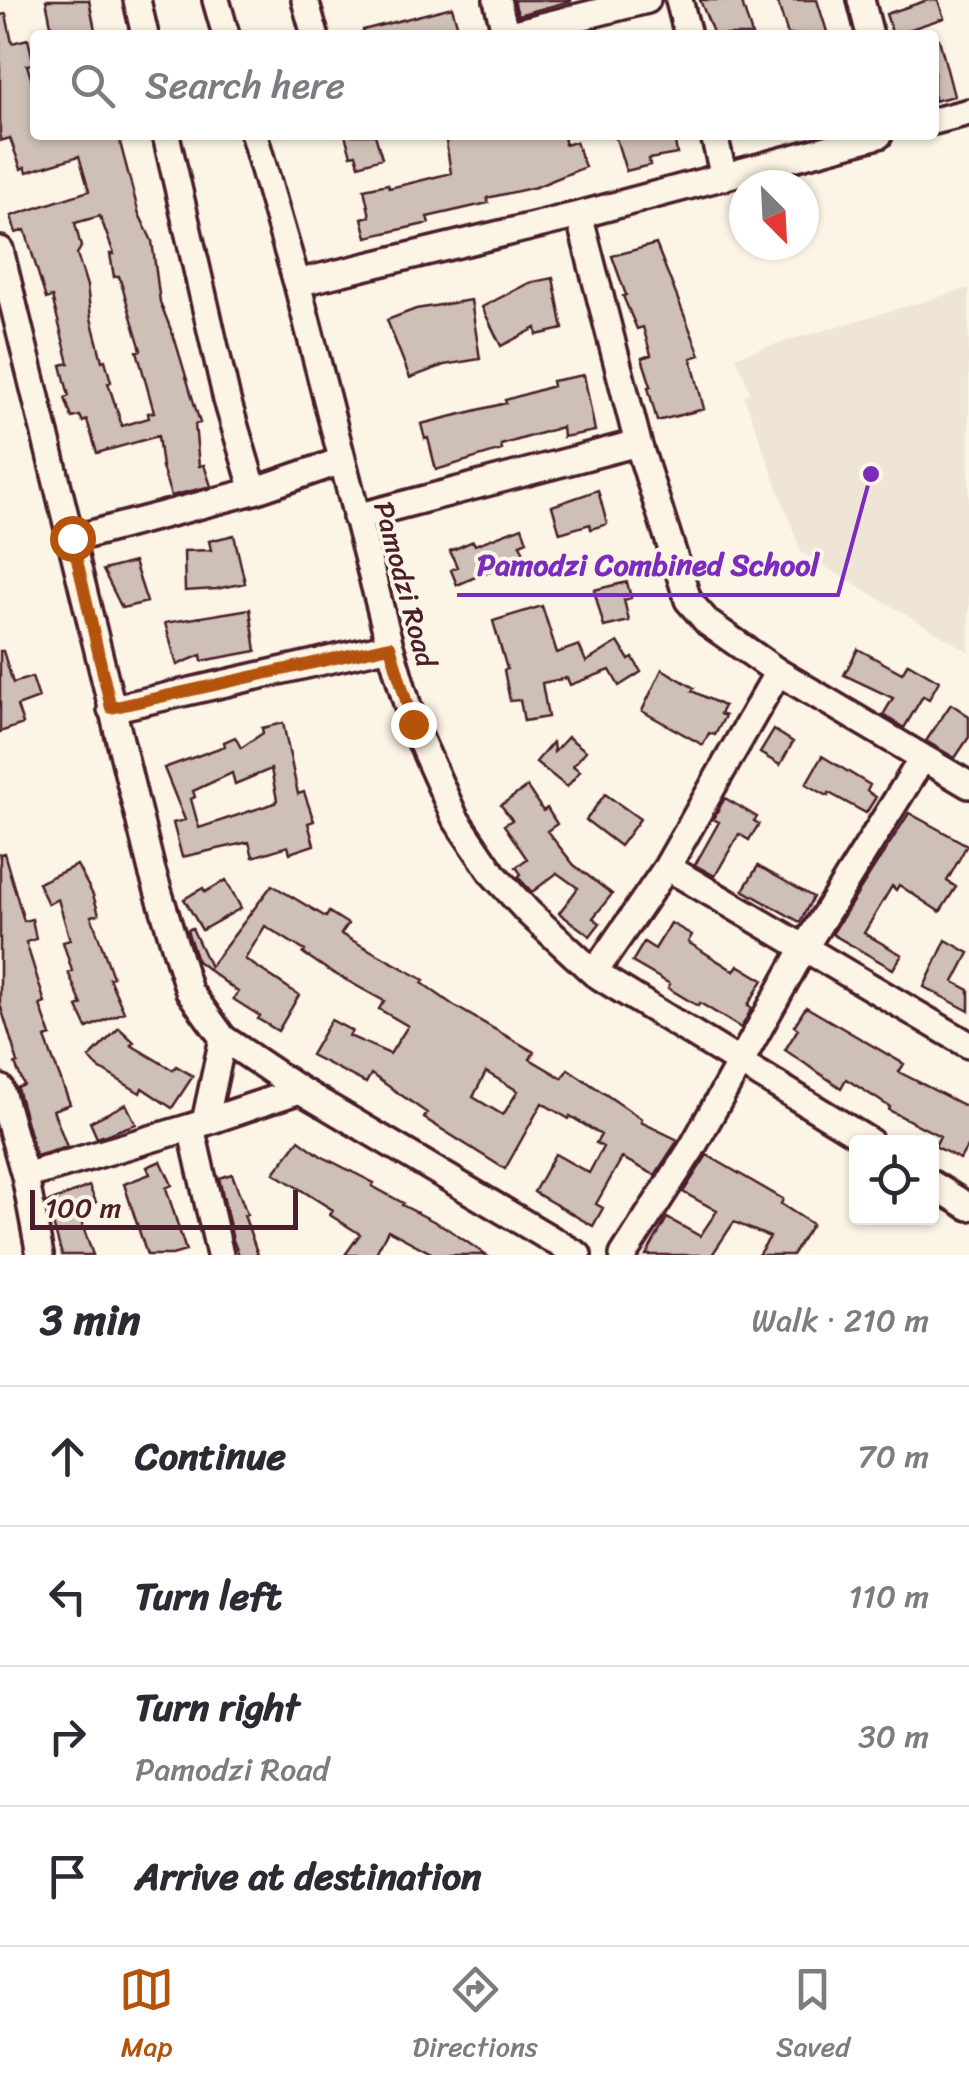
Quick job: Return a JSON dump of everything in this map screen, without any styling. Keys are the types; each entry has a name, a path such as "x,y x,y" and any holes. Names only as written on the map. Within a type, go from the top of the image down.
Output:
{"street":[{"path":"138,0 144,30"},
{"path":"216,0 225,30"},
{"path":"306,0 314,30"},
{"path":"497,0 506,30"},
{"path":"527,30 647,0"},
{"path":"680,0 687,30"},
{"path":"861,0 869,30"},
{"path":"939,120 969,112"},
{"path":"167,140 227,400 254,491"},
{"name":"Pamodzi Road","path":"255,140 390,646 413,724 455,818 493,874 528,913 594,973 859,1135"},
{"path":"715,140 724,177"},
{"path":"296,283 579,215 861,140"},
{"path":"579,215 638,443 688,600 708,623 778,672 969,785"},
{"path":"0,250 11,343 72,538 152,871 189,992 223,1038 300,1090 578,1255"},
{"path":"356,517 638,443"},
{"path":"72,538 254,491 341,461"},
{"path":"111,708 390,646"},
{"path":"594,973 667,868 778,672"},
{"path":"623,1255 692,1148 803,950 922,759"},
{"path":"667,868 969,1045"},
{"path":"220,1255 198,1124 223,1038"},
{"path":"25,1176 300,1090"},
{"path":"1,1096 25,1176 40,1255"},
{"path":"939,1188 969,1207"}],"shaded area":[{"path":"969,288 969,652 801,552 744,396 750,392 736,356"}],"building":[{"path":"46,0 89,0 95,30 52,30"},
{"path":"514,0 571,0 571,1 518,15"},
{"path":"700,0 741,0 750,30 712,30"},
{"path":"777,0 817,0 826,30 786,30"},
{"path":"938,0 944,18 908,30 891,30 886,14"},
{"path":"452,7 459,30 363,30"},
{"path":"6,14 12,43 28,39 30,47 27,65 30,140 119,140 139,214 152,241 160,302 200,423 195,424 199,466 204,465 211,486 171,496 158,436 97,453 87,420 83,422 80,416 72,418 61,365 69,363 52,297 46,299 25,230 16,233 11,216 89,191 79,156 27,172 25,167 21,169 10,138 0,141 0,15","holes":["100,216 114,254 110,254 114,277 119,276 141,350 137,351 154,412 148,413 149,418 122,426 91,318 77,254 81,247 75,223"]},
{"path":"939,39 954,96 939,100"},
{"path":"346,140 377,140 382,158 359,165 356,154 351,155"},
{"path":"446,140 564,140 565,145 576,142 585,167 536,187 487,198 488,203 427,217 429,223 367,237 362,218 370,216 364,189 388,184 389,188 451,173"},
{"path":"617,140 675,140 677,154 649,159 650,165 626,171"},
{"path":"656,244 700,355 691,358 704,409 657,421 642,358 651,355 643,327 637,329 623,296 626,295 612,256"},
{"path":"553,278 563,329 537,335 536,328 501,346 482,307 529,283"},
{"path":"471,300 480,359 444,365 410,378 387,320 416,309"},
{"path":"584,375 595,431 563,437 562,427 436,470 421,424 506,403 505,400 553,386 552,381"},
{"path":"598,490 607,524 591,529 590,524 560,533 552,506"},
{"path":"522,527 527,541 520,544 530,567 505,577 501,566 457,585 451,570 457,567 450,551"},
{"path":"234,535 245,583 185,591 184,551 211,550 209,541"},
{"path":"134,562 147,602 122,608 103,570"},
{"path":"627,582 631,598 624,600 629,621 604,627 594,590"},
{"path":"542,606 557,653 579,645 586,662 618,642 641,672 619,686 610,670 570,685 567,678 542,683 548,717 524,721 520,700 510,701 504,670 507,669 493,621"},
{"path":"250,609 256,651 202,661 201,655 177,665 165,623"},
{"path":"858,649 902,673 908,663 939,681 929,699 923,696 904,728 883,715 893,698 844,675"},
{"path":"0,651 13,683 32,677 39,698 17,706 23,724 0,732"},
{"path":"662,669 694,688 692,691 724,706 720,714 725,716 715,735 709,733 703,745 642,711"},
{"path":"951,704 969,716 969,737 955,758 926,741"},
{"path":"283,723 298,794 304,792 314,821 308,823 314,845 290,853 288,846 253,857 249,842 182,857 173,823 185,820 164,768 225,746 224,742 235,737 241,748 263,733 262,728","holes":["271,769 277,800 199,828 191,799 195,797 193,791 232,773 235,784"]},
{"path":"774,730 793,742 780,765 760,753"},
{"path":"568,737 586,751 573,766 580,771 567,787 536,762 553,742 554,752"},
{"path":"822,756 870,785 867,791 876,797 866,813 806,784"},
{"path":"527,787 557,824 547,831 574,865 612,894 593,918 600,923 590,936 559,913 578,888 557,873 532,892 518,877 521,874 516,867 527,859 504,825 512,820 501,805"},
{"path":"605,794 640,819 620,846 586,820"},
{"path":"725,798 757,817 754,821 759,824 749,840 739,834 715,876 695,865 719,822 713,819"},
{"path":"909,813 967,845 947,881 956,887 940,912 899,885 896,890 892,886 864,933 902,955 893,969 832,934"},
{"path":"4,853 24,921 32,919 36,939 26,942 45,1003 40,1005 51,1036 45,1038 70,1104 53,1110 67,1147 36,1156 17,1088 24,1085 0,1004 0,854"},
{"path":"77,865 93,895 99,914 91,916 113,977 109,978 124,1012 87,1028 68,972 72,971 63,942 70,940 58,899 48,904 38,883"},
{"path":"758,866 813,897 800,922 743,890"},
{"path":"226,880 241,908 202,930 184,899"},
{"path":"272,885 326,917 329,912 348,924 341,934 424,980 422,983 453,1005 534,1052 530,1059 562,1078 568,1069 642,1119 641,1122 678,1140 655,1175 622,1158 596,1204 603,1208 593,1226 534,1192 555,1154 589,1173 603,1147 596,1143 601,1135 542,1103 505,1169 424,1118 427,1113 371,1074 366,1083 311,1055 331,1020 352,1031 349,1036 390,1054 408,1026 379,1009 384,1001 328,970 265,926 245,959 299,995 278,1031 233,999 238,992 197,961 187,930 192,928 210,967","holes":["486,1072 518,1091 503,1115 473,1097"]},
{"path":"671,923 692,935 688,942 734,971 738,965 763,980 748,1005 752,1008 741,1028 668,988 670,984 632,962 644,942 655,949"},
{"path":"946,940 969,953 954,982 969,990 969,1011 924,987"},
{"path":"806,1007 904,1064 899,1072 969,1108 969,1143 960,1159 939,1148 939,1135 889,1110 890,1107 846,1079 841,1088 785,1050 798,1029 794,1026"},
{"path":"119,1028 134,1042 131,1045 173,1070 176,1066 193,1076 172,1108 142,1088 140,1093 89,1058"},
{"path":"126,1104 136,1124 97,1138 90,1122"},
{"path":"299,1140 486,1255 435,1255 388,1230 375,1255 345,1255 360,1234 330,1215 333,1210 274,1173"},
{"path":"707,1155 783,1199 781,1204 812,1224 792,1255 758,1255 770,1237 734,1222 712,1255 646,1255 667,1218 700,1236 717,1211 683,1192"},
{"path":"161,1161 172,1185 166,1188 186,1251 147,1255 124,1184 150,1174 147,1167"},
{"path":"232,1174 258,1255 239,1255 233,1240 219,1178"},
{"path":"89,1186 96,1202 77,1210 93,1255 62,1255 47,1203"}],"place":[{"name":"Pamodzi Combined School","path":"871,474"}],"route":[{"path":"72,538 111,708 390,646 413,724"}]}
